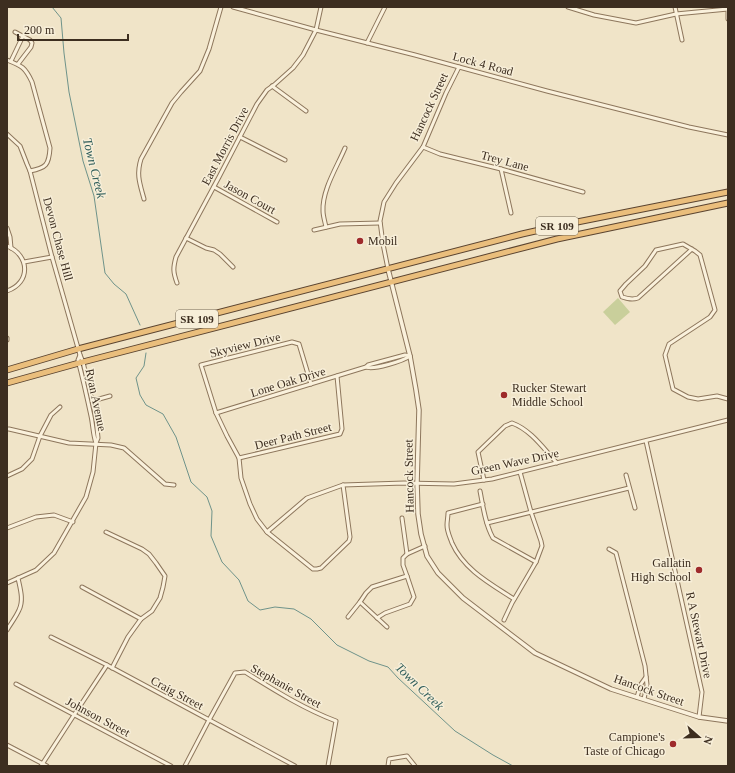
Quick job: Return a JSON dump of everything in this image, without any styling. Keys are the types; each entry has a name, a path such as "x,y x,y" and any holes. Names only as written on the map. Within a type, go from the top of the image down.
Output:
{"highway":[{"name":"SR 109","path":"7,370 78,349 522,234 728,192"},
{"name":"SR 109","path":"7,383 81,362 557,239 728,203"}],"street":[{"path":"144,200 138,174 142,159 172,103 180,92 200,71 209,49 221,7"},
{"name":"Lock 4 Road","path":"233,7 547,91 681,125 728,135"},
{"name":"East Morris Drive","path":"177,283 173,274 173,267 176,257 257,104 267,90 293,68 303,55 316,30 321,7"},
{"path":"367,43 385,7"},
{"path":"568,7 594,15 636,24 676,14 728,9 728,19"},
{"path":"675,7 682,40"},
{"path":"15,32 30,40 32,43 31,47 18,64"},
{"path":"11,61 23,36"},
{"path":"7,60 24,68 32,82 50,148 50,157 42,169 30,171"},
{"name":"Hancock Street","path":"459,67 423,147 396,183 384,202 380,221 388,269 410,356 419,410 417,482 421,534 427,556 438,573 456,592 535,653 611,689 699,717 728,721"},
{"path":"272,86 306,111"},
{"name":"Devon Chase Hill","path":"7,134 20,146 30,171 52,257 80,355"},
{"path":"240,137 285,160"},
{"name":"Trey Lane","path":"423,147 440,154 583,192"},
{"path":"326,227 323,202 328,186 345,148"},
{"path":"501,169 511,213"},
{"name":"Jason Court","path":"214,187 277,222"},
{"path":"314,230 340,224 380,224"},
{"path":"7,228 11,248"},
{"path":"186,238 214,250 233,267"},
{"path":"692,250 638,298 626,299 622,297 620,291 645,266 656,250 682,244 700,254 715,310 710,317 669,344 665,355 673,389 688,397 698,399 717,396 728,399"},
{"path":"7,246 15,250 23,259 25,271 17,286 7,291"},
{"path":"24,262 52,257"},
{"name":"Skyview Drive","path":"216,413 201,365 292,342 299,344 311,384"},
{"name":"Ryan Avenue","path":"80,355 96,443"},
{"name":"Lone Oak Drive","path":"216,413 366,367 368,365 405,355 410,356"},
{"name":"Ryan Avenue","path":"7,583 36,570 54,553 86,497 93,472 96,443 98,438 93,400 81,362"},
{"name":"Deer Path Street","path":"239,458 340,434 342,429 337,376"},
{"path":"88,402 110,396"},
{"path":"7,476 22,469 32,459 40,436 51,415 60,407"},
{"path":"216,413 239,458 241,478 257,519 267,532 313,569 321,568 349,541 350,537 343,485"},
{"name":"Green Wave Drive","path":"267,532 307,498 343,485 417,482 454,484 492,479 728,420"},
{"path":"484,480 478,452 506,426 512,423 527,431 557,463"},
{"path":"7,429 69,443 96,443 124,448 165,484 174,485"},
{"name":"R A Stewart Drive","path":"646,440 702,692 699,717"},
{"path":"504,620 514,599 536,562 542,546 530,512 520,472"},
{"path":"626,475 635,508"},
{"path":"487,523 629,488"},
{"path":"480,491 487,523 493,538 536,562"},
{"path":"483,504 448,513 448,534 456,551 464,562 480,576 514,599"},
{"path":"7,528 36,517 54,515 73,522"},
{"path":"402,518 407,554"},
{"path":"106,532 149,554 164,576 160,598 152,611 141,619 128,637 112,668"},
{"path":"377,618 410,604 414,597 403,565 403,558 407,554 425,546"},
{"path":"609,549 616,553 645,666 647,685 644,699"},
{"path":"348,618 372,587 407,576"},
{"path":"7,630 19,610 21,601 18,578"},
{"path":"82,587 141,619"},
{"path":"360,602 387,627"},
{"name":"Craig Street","path":"51,637 107,665 295,766"},
{"path":"42,765 107,665"},
{"name":"Stephanie Street","path":"185,766 235,673 245,672 294,702 319,715 336,721 328,766"},
{"path":"637,697 641,684 646,677"},
{"name":"Johnson Street","path":"16,684 171,766"},
{"path":"7,744 42,765 47,766"},
{"path":"388,766 389,759 407,756 415,766"}],"green space":[{"path":"618,298 630,312 615,325 603,312"}],"waterway":[{"name":"Town Creek","path":"52,7 61,18 69,92 83,161 94,196 105,273 114,284 126,294 140,325"},
{"name":"Town Creek","path":"146,353 144,366 136,378 140,395 146,405 163,414 176,437 191,482 207,497 212,511 211,536 222,562 239,580 248,601 260,610 275,607 294,609 311,619 337,645 369,661 388,667 455,731 513,766"}],"place":[{"name":"Mobil","path":"360,241"},
{"name":"Rucker Stewart Middle School","path":"504,395"},
{"name":"Gallatin High School","path":"699,570"},
{"name":"Campione's Taste of Chicago","path":"673,744"}]}
